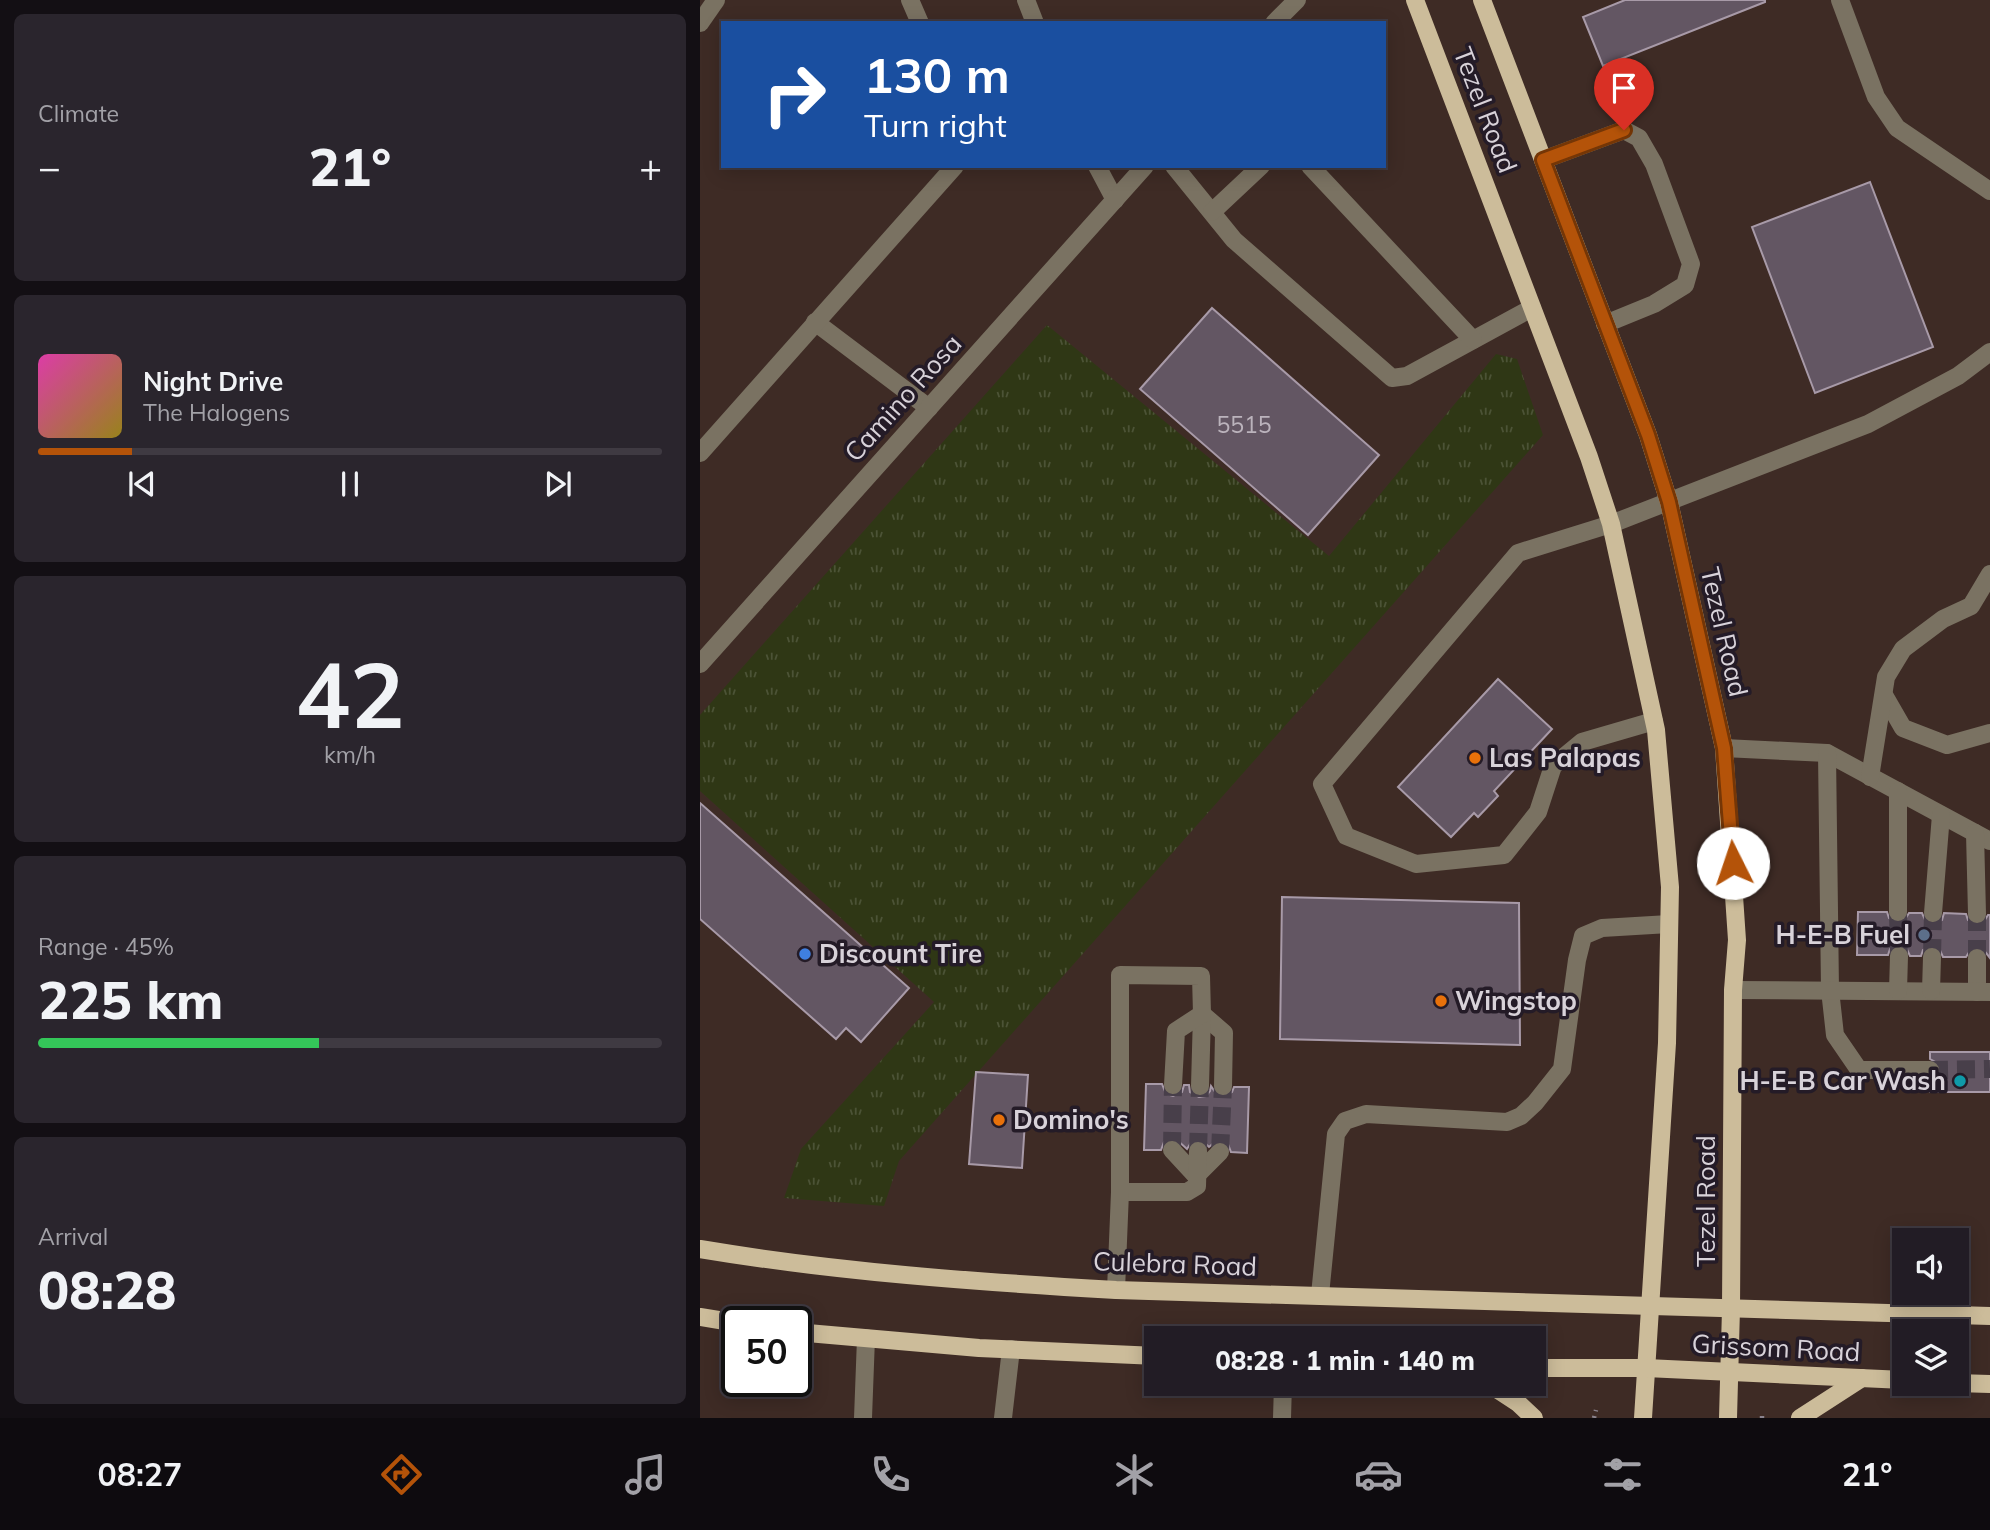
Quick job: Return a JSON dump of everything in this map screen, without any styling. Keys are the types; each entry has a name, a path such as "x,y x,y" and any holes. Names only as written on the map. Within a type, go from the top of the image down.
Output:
{"main road":[{"name":"Tezel Road","path":"1415,0 1589,457 1611,524 1654,721 1670,887 1667,1043 1650,1306"},
{"name":"Tezel Road","path":"1482,0 1648,435 1669,502 1724,748 1737,940 1733,990 1731,1309"},
{"name":"Culebra Road","path":"700,1249 880,1273 1116,1290 1731,1309"},
{"path":"1643,1418 1650,1306"},
{"path":"1728,1418 1731,1309"},
{"name":"Grissom Road","path":"1731,1309 1990,1317"},
{"path":"700,1318 721,1321"},
{"path":"812,1333 1011,1349 1144,1355"},
{"path":"1546,1368 1646,1368"},
{"name":"Grissom Road","path":"1646,1368 1892,1379"},
{"path":"1800,1418 1863,1378"},
{"path":"1969,1383 1990,1384"},
{"path":"1507,1396 1534,1418"}],"street":[{"path":"700,23 716,0"},
{"path":"910,0 919,21"},
{"path":"1027,0 1034,21"},
{"path":"1276,21 1297,0"},
{"path":"1840,0 1876,97 1897,128 1990,191"},
{"path":"1543,160 1624,130 1639,138 1654,164 1691,264 1685,285 1654,304 1605,324"},
{"path":"700,453 953,168"},
{"path":"1098,168 1115,200"},
{"name":"Camino Rosa","path":"700,664 1143,168"},
{"path":"1176,168 1234,240 1392,378 1407,376 1532,308"},
{"path":"1212,212 1259,168"},
{"path":"1312,168 1473,340"},
{"path":"815,322 929,408"},
{"path":"1654,721 1582,742 1553,766 1538,812 1504,855 1416,864 1404,860 1346,836 1322,783 1518,553 1611,524 1868,424 1958,376 1990,352"},
{"path":"1870,777 1886,677 1903,649 1943,619 1971,606 1990,575"},
{"path":"1884,695 1903,729 1936,741 1948,745 1990,733"},
{"path":"1724,748 1827,753 1982,837 1977,914"},
{"path":"1827,753 1830,990 1835,1035 1859,1070 1930,1070"},
{"path":"1898,791 1898,912"},
{"path":"1933,913 1941,814"},
{"path":"1320,1295 1336,1134 1345,1121 1366,1114 1507,1122 1521,1116 1562,1069 1577,960 1583,936 1602,928 1669,924"},
{"path":"1898,991 1899,956"},
{"path":"1931,991 1932,957"},
{"path":"1733,990 1983,992 1977,958"},
{"path":"1116,1290 1120,1192 1120,975 1201,976 1200,1086"},
{"path":"1174,1085 1176,1031 1202,1014"},
{"path":"1202,1014 1224,1033 1223,1086"},
{"path":"1172,1150 1196,1176"},
{"path":"1120,1192 1187,1192 1197,1186 1198,1151"},
{"path":"1196,1176 1220,1152"},
{"path":"863,1418 866,1338"},
{"path":"1003,1418 1011,1349"},
{"path":"1282,1418 1283,1396"}],"path":[{"path":"1594,1418 1597,1410"}],"shaded area":[{"path":"700,0 1990,0 1990,1418 700,1418"}],"green space":[{"path":"1047,325 1329,556 1496,354 1517,359 1543,435 899,1161 884,1206 784,1198 801,1149 934,1002 700,791 700,715"}],"building":[{"path":"1625,0 1765,2 1603,66 1583,17"},
{"path":"1870,182 1933,347 1815,393 1752,227"},
{"path":"1212,308 1379,455 1308,535 1140,389"},
{"name":"Las Palapas","path":"1498,679 1552,729 1494,791 1498,796 1478,817 1474,813 1451,837 1398,787"},
{"name":"Discount Tire","path":"700,803 909,988 861,1042 846,1028 836,1039 700,919"},
{"path":"1282,897 1519,903 1520,1045 1280,1039"},
{"name":"H-E-B Fuel","path":"1858,912 1887,912 1889,918 1897,923 1904,921 1909,913 1922,913 1926,922 1933,924 1942,920 1944,913 1966,914 1968,920 1977,925 1990,915 1990,958 1978,947 1971,949 1966,957 1943,957 1939,948 1932,946 1923,950 1921,956 1910,956 1906,947 1899,945 1890,949 1888,955 1857,955"},
{"name":"H-E-B Car Wash","path":"1930,1052 1990,1052 1990,1092 1930,1092 1930,1081 1936,1079 1941,1071 1939,1064 1930,1059"},
{"name":"Domino's","path":"976,1072 1028,1075 1022,1168 969,1164"},
{"path":"1146,1084 1162,1084 1166,1094 1173,1096 1182,1092 1184,1085 1189,1085 1190,1092 1199,1097 1206,1096 1211,1086 1217,1095 1223,1097 1232,1092 1234,1087 1249,1087 1247,1153 1231,1152 1224,1141 1216,1141 1209,1147 1199,1140 1192,1141 1187,1149 1176,1139 1164,1142 1161,1150 1144,1150"}],"tunnel":[{"path":"1898,912 1899,956"},
{"path":"1932,957 1933,913"},
{"path":"1977,914 1977,958"},
{"path":"1930,1070 1990,1069"},
{"path":"1172,1150 1173,1085"},
{"path":"1198,1151 1200,1086"},
{"path":"1220,1152 1223,1086"}],"place":[{"name":"Las Palapas","path":"1475,758"},
{"name":"H-E-B Fuel","path":"1924,935"},
{"name":"Discount Tire","path":"805,954"},
{"name":"Wingstop","path":"1441,1001"},
{"name":"H-E-B Car Wash","path":"1960,1081"},
{"name":"Domino's","path":"999,1120"}],"route":[{"path":"1624,130 1543,160 1648,435 1669,502 1724,748 1733,863"}]}
